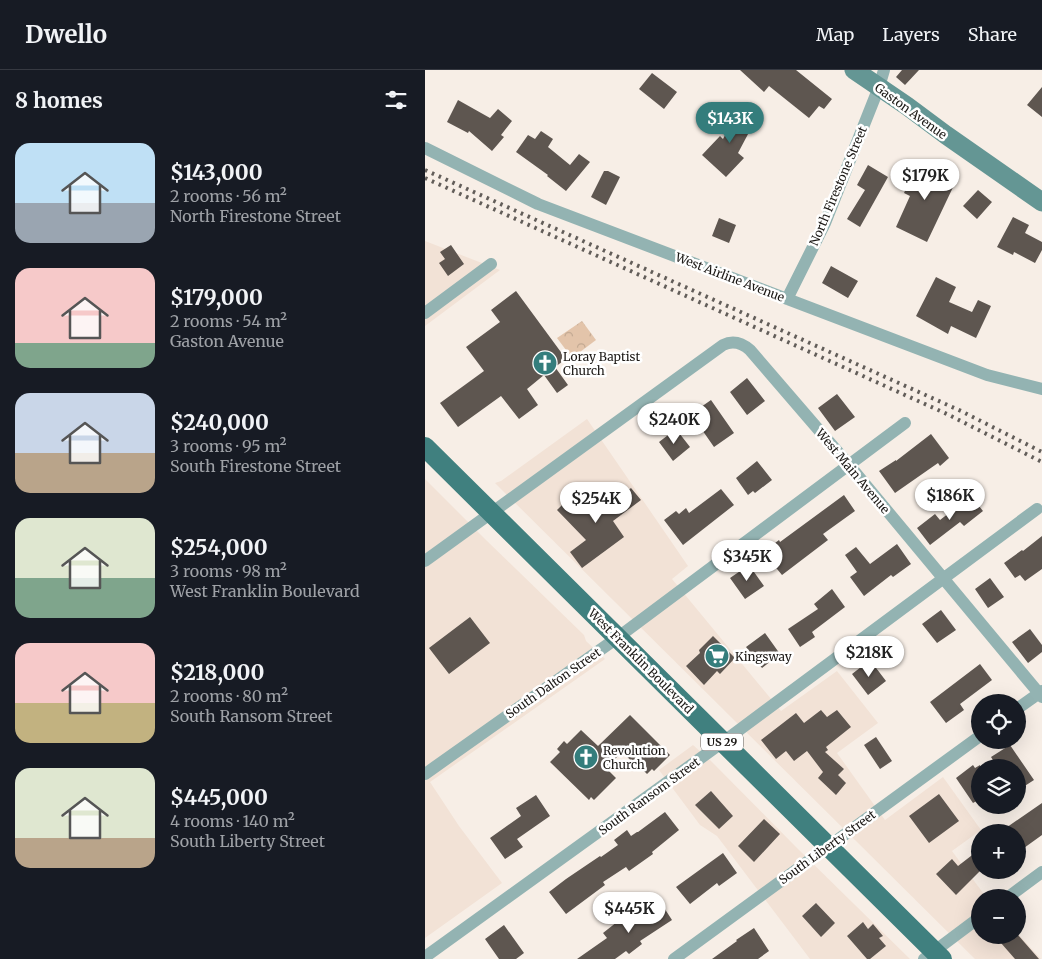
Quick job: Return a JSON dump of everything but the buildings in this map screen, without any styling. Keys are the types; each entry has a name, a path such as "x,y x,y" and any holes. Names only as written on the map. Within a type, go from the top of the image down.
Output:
{"main road":[{"name":"Gaston Avenue","path":"854,70 881,79 907,106 946,136 1042,202"},
{"name":"West Franklin Boulevard","path":"425,447 827,846 934,957"}],"street":[{"name":"North Firestone Street","path":"787,299 825,223 881,79"},
{"name":"West Airline Avenue","path":"425,148 537,204 987,375 1042,389"},
{"path":"425,313 491,264"},
{"name":"West Main Avenue","path":"491,513 723,346 732,342 738,343 750,350 1041,694"},
{"name":"South Dalton Street","path":"425,774 617,638 905,423"},
{"name":"South Ransom Street","path":"425,957 723,742 1037,509"},
{"path":"425,561 491,513"},
{"path":"1026,703 1041,694"},
{"name":"South Liberty Street","path":"673,959 971,742"},
{"path":"1019,889 1042,872"},
{"path":"934,957 971,925"}],"shaded area":[{"path":"425,241 500,270 425,326"},
{"path":"587,419 688,566 672,579 781,711 837,671 878,723 837,753 885,820 943,777 977,824 971,824 971,837 952,851 980,889 971,889 971,944 1026,943 1041,959 975,959 495,483 501,481"},
{"path":"425,479 584,635 586,641 605,659 430,782 459,826 502,883 425,938"},
{"path":"693,745 910,959 810,959 717,836 700,825 659,770"}],"green space":[{"path":"582,321 596,340 572,358 557,338"}],"railway":[{"path":"425,170 961,411 1042,452"},
{"path":"425,178 947,414 1042,462"}],"place":[{"name":"Loray Baptist Church","path":"545,363"},
{"name":"Kingsway","path":"717,656"},
{"name":"Revolution Church","path":"586,757"}]}
